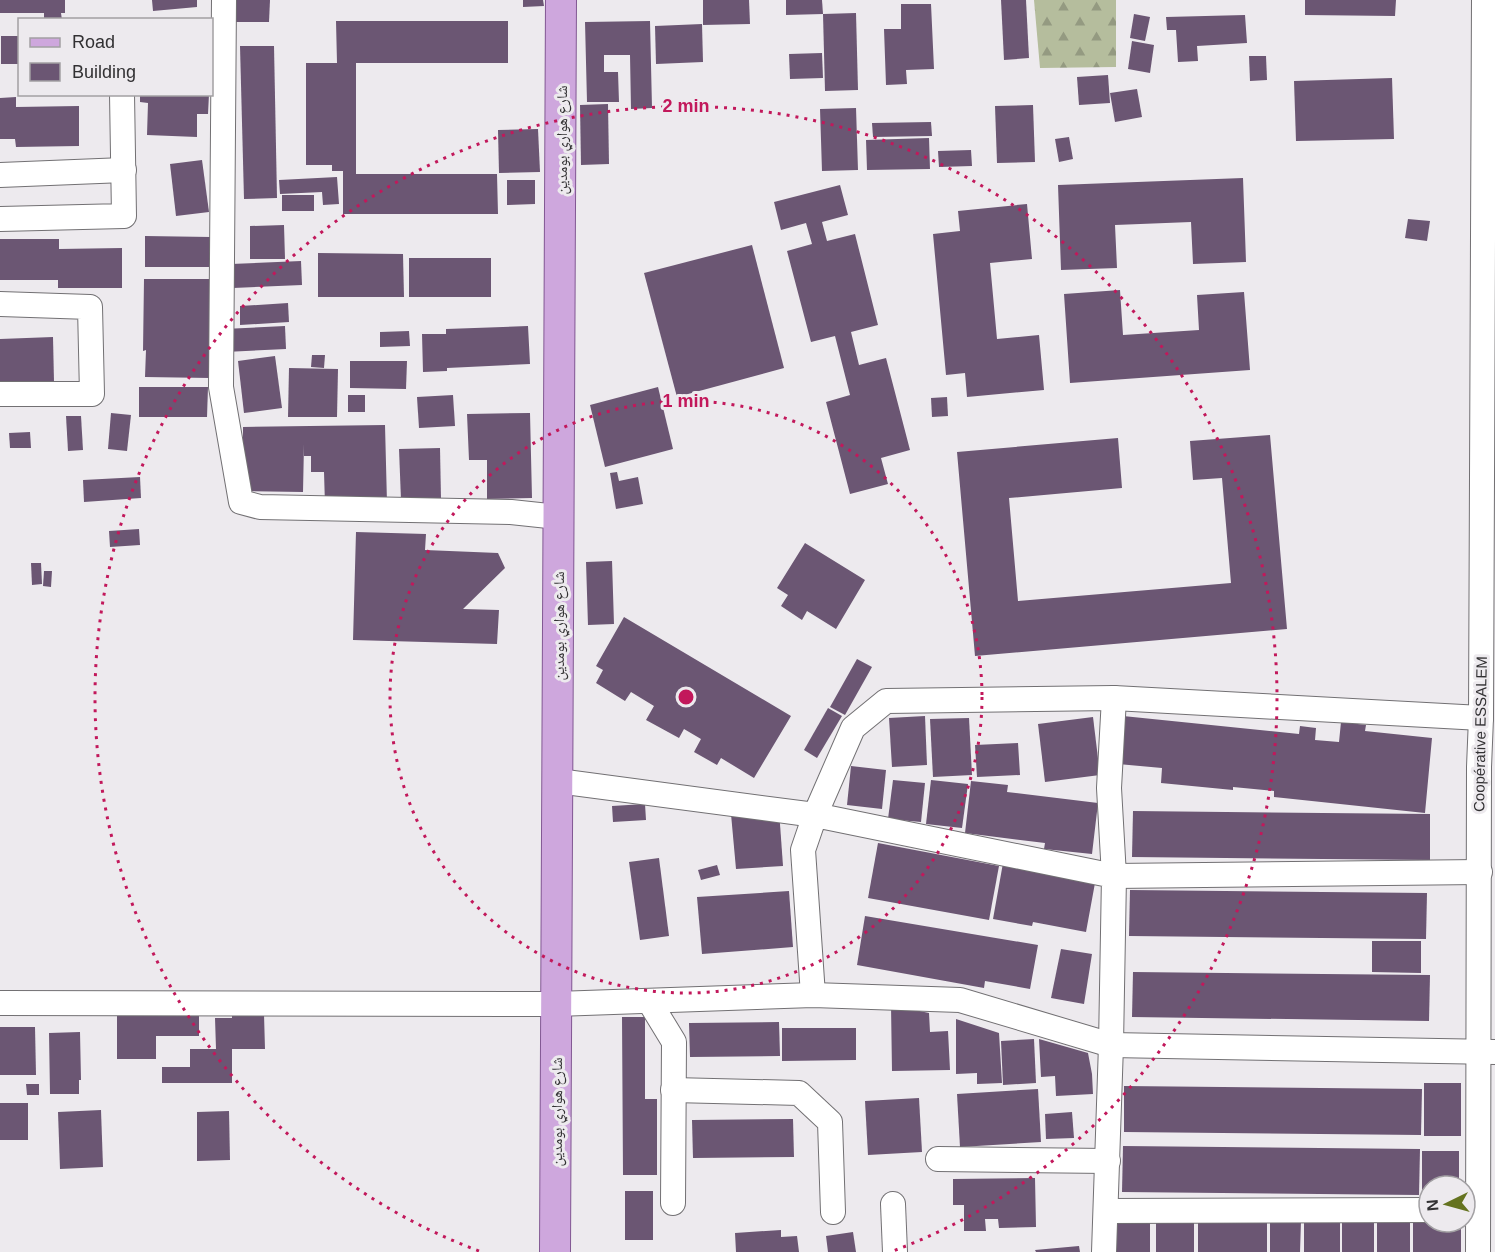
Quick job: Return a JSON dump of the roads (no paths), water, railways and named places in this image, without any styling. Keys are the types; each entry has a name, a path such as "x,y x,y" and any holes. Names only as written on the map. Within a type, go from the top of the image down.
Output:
{"main road":[{"name":"شارع هواري بومدين","path":"555,1252 561,0"}],"street":[{"path":"224,0 221,387 241,502 260,507 511,512 558,517"},
{"name":"Coopérative ESSALEM","path":"1478,1252 1487,1052 1487,916 1480,872 1487,767 1481,718 1488,618 1489,493 1484,0"},
{"path":"0,219 124,216 122,96"},
{"path":"0,175 124,170"},
{"path":"0,303 90,307 93,394 0,394"},
{"path":"813,995 803,850 814,814 853,728 886,701 1114,698 1481,718"},
{"path":"1104,1252 1114,876 1109,788 1114,698"},
{"path":"558,781 814,814 1114,876 1480,872"},
{"path":"0,1003 556,1004 813,995 960,1000 1111,1045 1487,1052"},
{"path":"649,1001 674,1042 673,1203"},
{"path":"673,1090 799,1093 830,1122 833,1212"},
{"path":"938,1160 1108,1161"},
{"path":"893,1204 895,1252"},
{"path":"1106,1211 1417,1210"}]}
